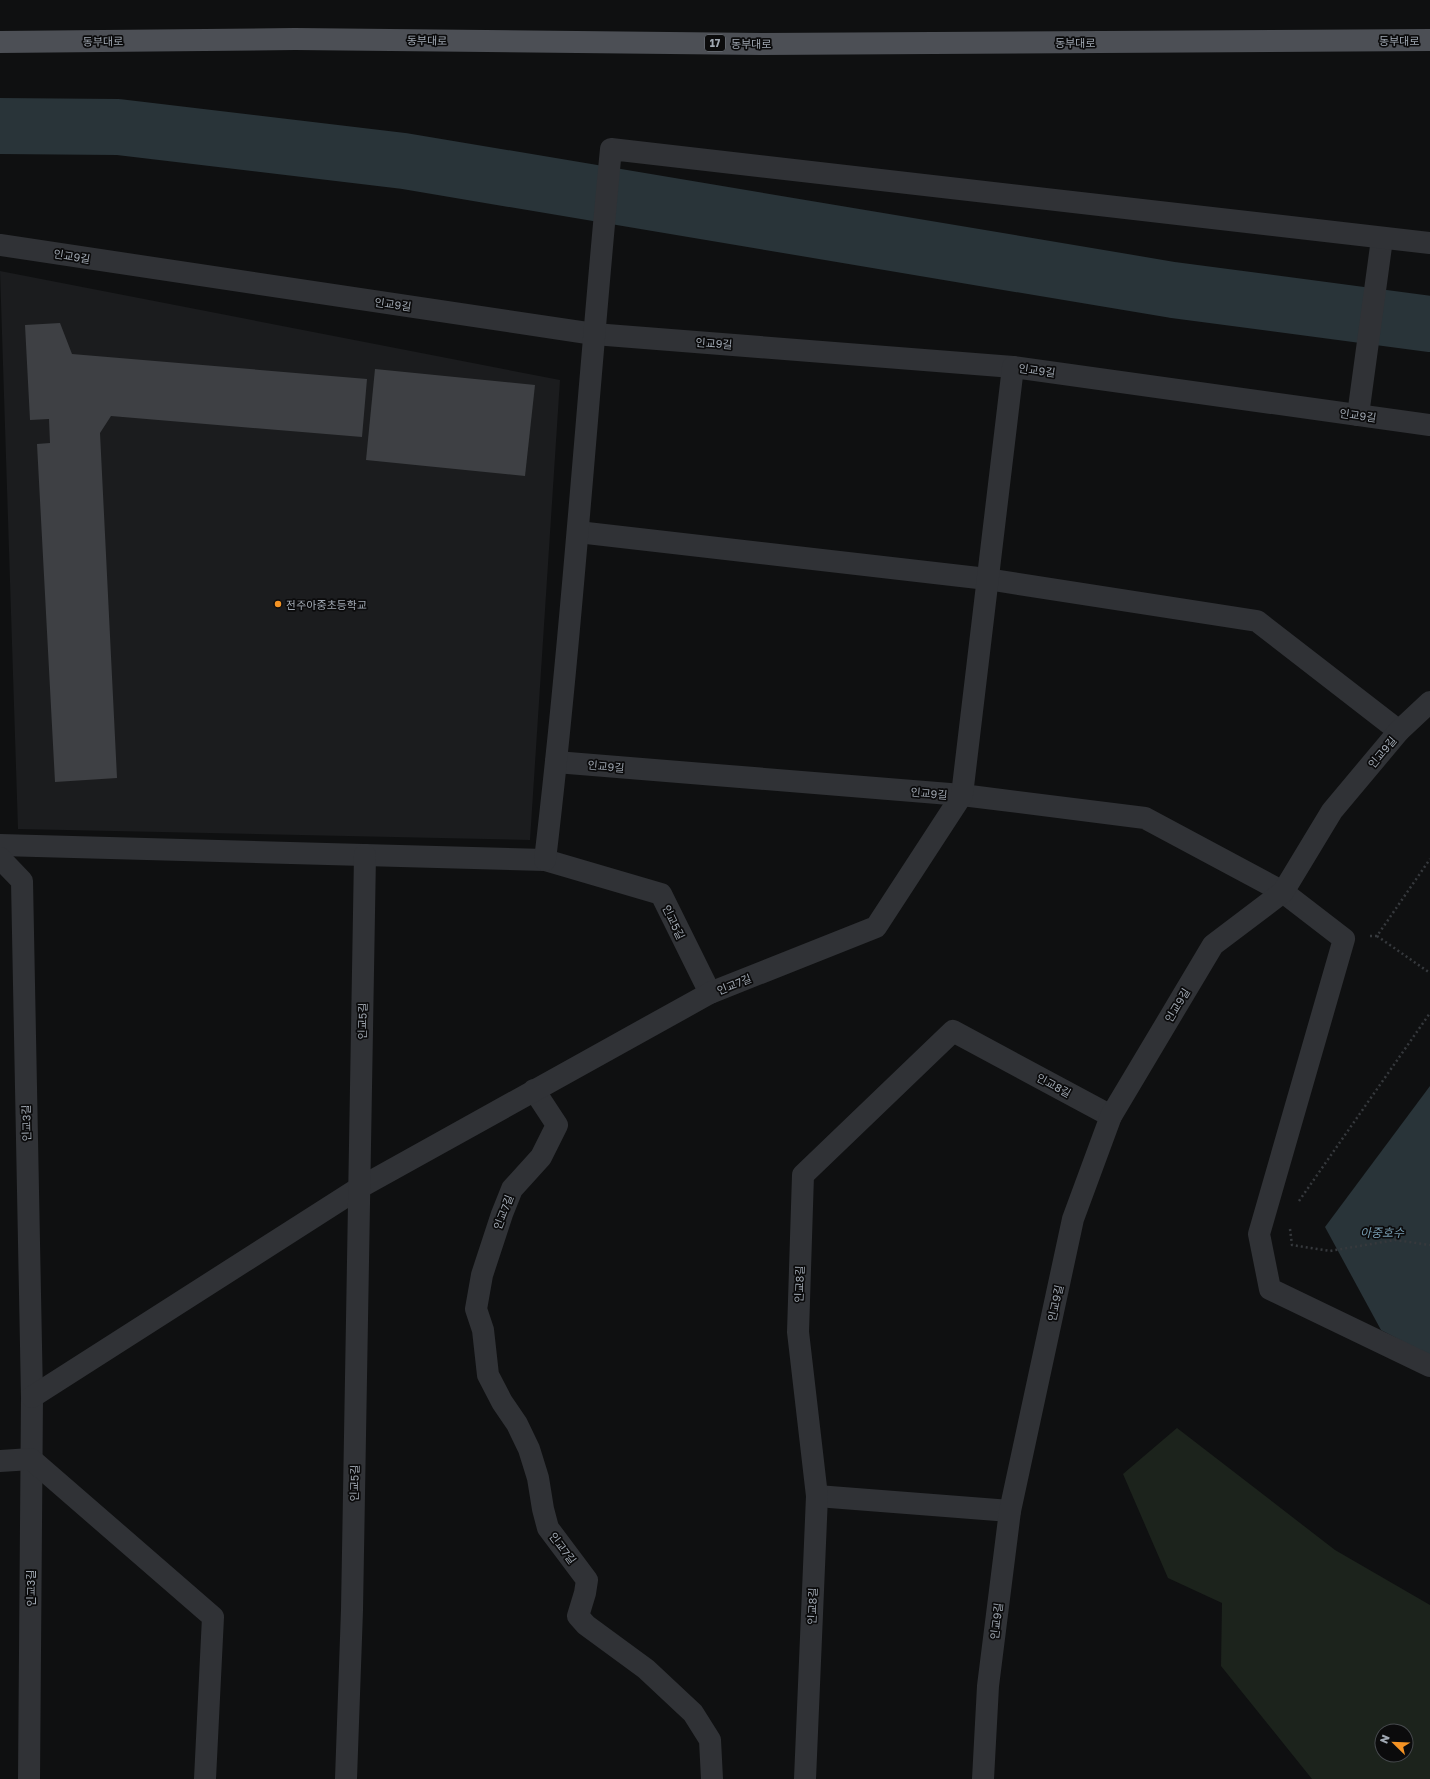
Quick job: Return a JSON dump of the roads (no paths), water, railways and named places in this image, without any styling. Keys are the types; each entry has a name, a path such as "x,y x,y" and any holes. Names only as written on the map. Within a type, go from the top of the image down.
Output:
{"main road":[{"name":"동부대로","path":"0,42 303,39 770,44 1430,40"}],"street":[{"path":"545,860 578,532 611,149 1382,239 1430,243"},
{"path":"1358,416 1382,239"},
{"name":"인교9길","path":"0,245 594,334 1013,367 1430,425"},
{"path":"962,795 1013,367"},
{"name":"인교9길","path":"578,532 987,579 1257,621 1399,730"},
{"name":"인교9길","path":"983,1779 988,1686 1010,1511 1073,1219 1111,1116 1213,945 1283,892 1332,811 1399,730 1430,702"},
{"name":"인교9길","path":"556,762 962,795 1145,818 1283,892"},
{"name":"인교7길","path":"712,1779 710,1740 693,1712 646,1669 586,1625 578,1616 585,1593 587,1580 548,1528 538,1478 529,1449 517,1424 502,1402 488,1375 483,1330 476,1308 482,1274 512,1189 541,1157 558,1125 534,1090 710,993 876,927 962,795"},
{"name":"인교5길","path":"0,846 545,860 661,894 710,993"},
{"name":"인교5길","path":"346,1779 352,1610 364,855"},
{"name":"인교3길","path":"0,858 22,881 32,1397 29,1779"},
{"path":"1283,892 1344,939 1259,1234 1270,1289 1430,1366"},
{"name":"인교8길","path":"805,1779 817,1496 798,1332 803,1175 953,1031 1111,1116"},
{"path":"32,1397 359,1188 534,1090"},
{"path":"0,1462 31,1459 213,1617 205,1779"},
{"path":"817,1496 1010,1511"}],"water":[{"name":"아중호수","path":"1430,1086 1430,1356 1381,1330 1325,1227"}],"waterway":[{"path":"0,126 118,127 404,161 1173,290 1430,324"}],"place":[{"name":"전주아중초등학교","path":"278,604"}]}
